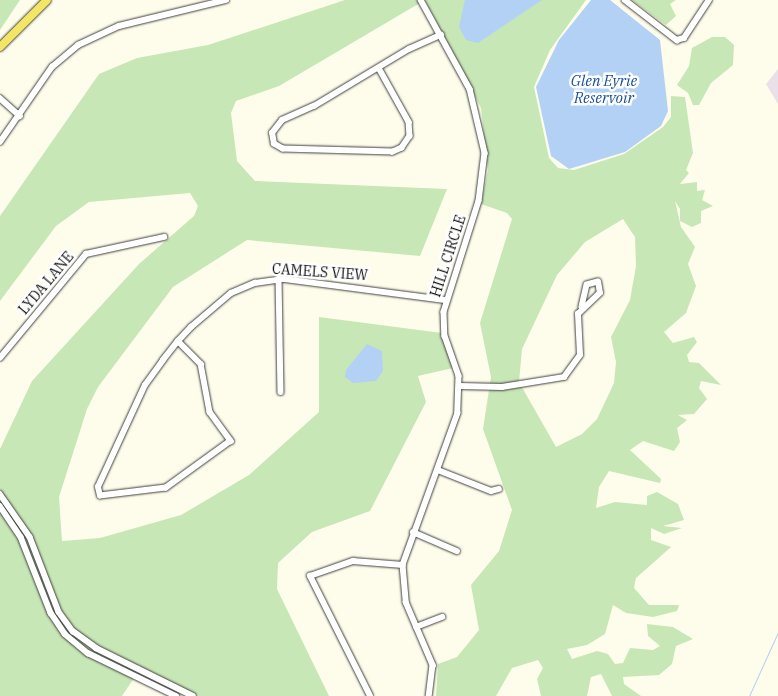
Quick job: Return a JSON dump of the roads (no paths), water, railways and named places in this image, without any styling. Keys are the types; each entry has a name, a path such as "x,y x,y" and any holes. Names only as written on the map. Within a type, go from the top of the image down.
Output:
{"main road":[{"path":"0,47 47,0"}],"street":[{"path":"0,142 20,116 52,67 86,41 119,26 226,0"},
{"name":"HILL CIRCLE","path":"421,0 474,98 485,153 479,202 446,300 445,336 460,386 456,421 413,532 403,565 404,595 433,665 429,696"},
{"path":"625,0 677,40 684,38 709,0"},
{"path":"378,68 409,122 409,140 402,148 393,152 283,149 274,144 272,133 282,120 378,68 441,35"},
{"path":"1,101 20,116"},
{"name":"LYDA LANE","path":"0,358 83,258 95,250 164,238"},
{"path":"279,279 281,392"},
{"name":"CAMELS VIEW","path":"178,341 201,364 212,416 231,441 166,488 100,496 98,487 128,416 178,341 231,292 279,279 446,300"},
{"path":"460,386 502,387 564,377 578,361 576,324 582,306"},
{"path":"438,470 491,491 499,489"},
{"path":"0,494 30,537 59,612 72,631 96,648 193,696"},
{"path":"0,506 21,537 51,612 65,634 88,653 176,696"},
{"path":"413,532 458,551"},
{"path":"370,696 310,576 353,561 403,565"},
{"path":"416,627 442,617"}],"water":[{"path":"465,0 542,0 478,43 466,40 459,27"},
{"name":"Glen Eyrie Reservoir","path":"591,0 610,0 660,40 668,111 661,126 625,152 569,169 551,156 536,87 559,40"},
{"path":"367,344 382,351 383,371 376,381 353,383 345,377 346,370"}],"waterway":[{"path":"749,696 778,632"}]}
